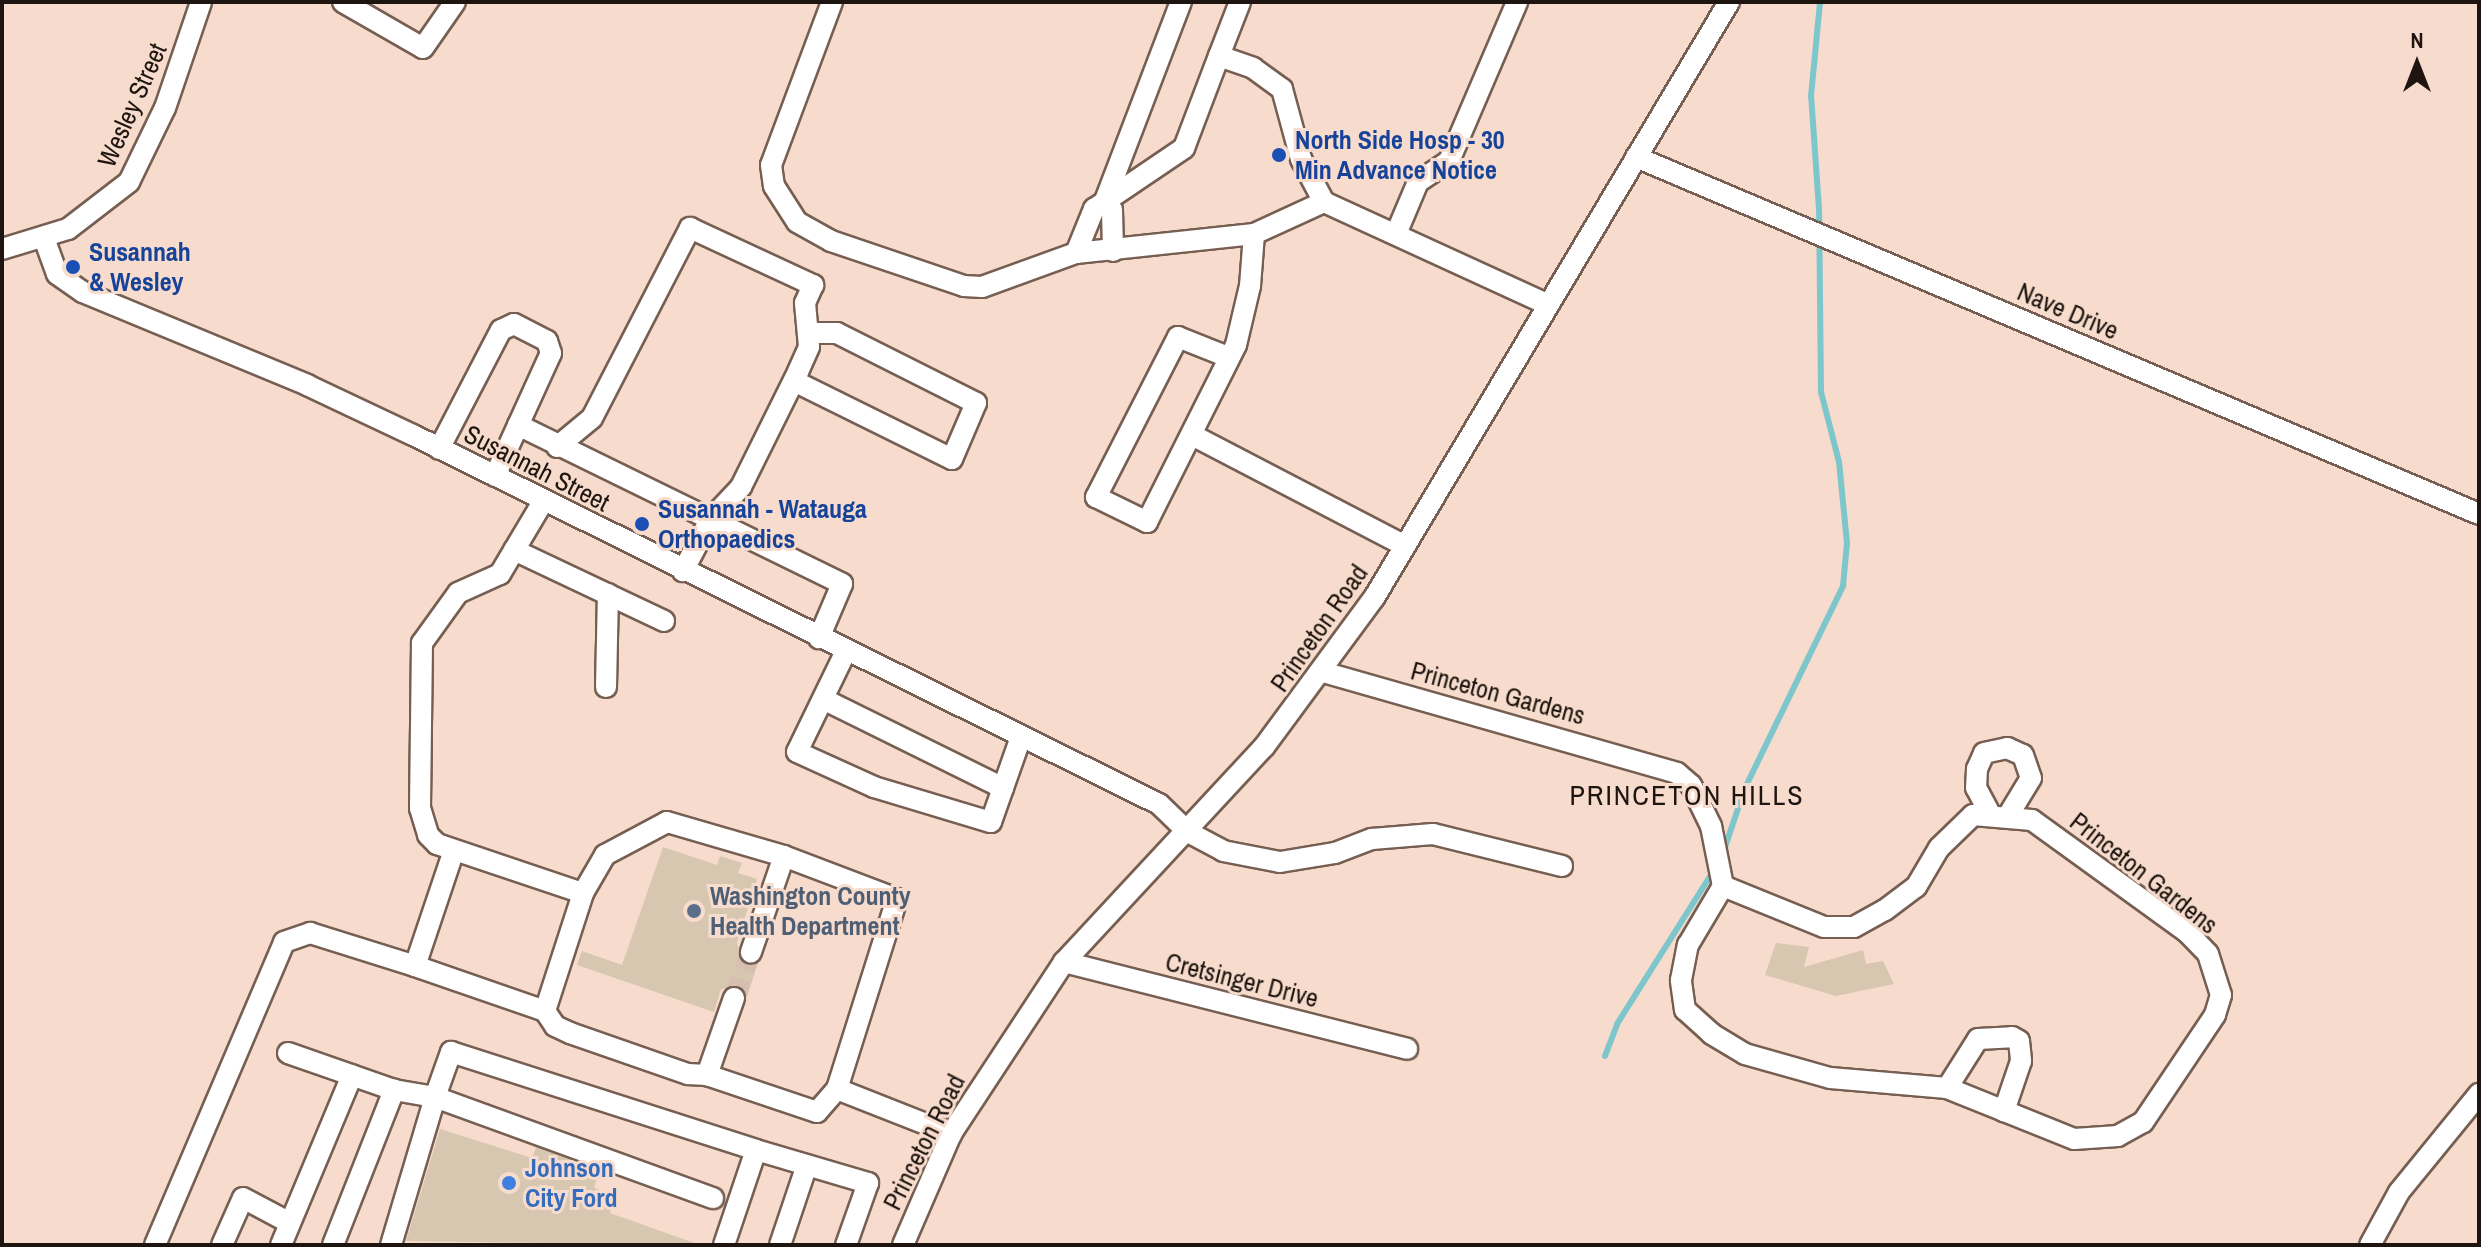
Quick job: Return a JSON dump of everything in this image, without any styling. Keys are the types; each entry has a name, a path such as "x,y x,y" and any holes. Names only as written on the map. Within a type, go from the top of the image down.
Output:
{"street":[{"name":"Wesley Street","path":"2,249 44,238 89,217 129,182 165,108 201,2"},
{"path":"343,2 423,48 455,2"},
{"path":"832,2 771,165 774,186 797,222 831,241 964,286 1000,283 1076,253 1254,234 1324,202"},
{"path":"1113,251 1112,210 1106,198 1181,2"},
{"path":"1076,253 1094,209 1184,148 1240,2"},
{"path":"1396,234 1418,182 1449,161 1517,2"},
{"name":"Princeton Road","path":"903,1245 951,1134 1064,962 1188,832 1323,672 1405,546 1729,2"},
{"path":"1219,56 1253,68 1282,89 1301,159 1324,202 1549,305"},
{"name":"Nave Drive","path":"1636,157 2479,514"},
{"path":"557,447 592,418 690,228 813,285 805,303 809,347 794,381 741,487 710,520 683,571"},
{"path":"1228,357 1178,337 1096,497 1147,522 1236,345 1250,286 1254,234"},
{"name":"Susannah Street","path":"44,238 57,274 83,292 307,385 544,500 1159,804 1188,832 1223,851 1280,862 1335,853 1372,839 1433,834 1562,866"},
{"path":"439,449 501,330 514,324 551,346 495,476"},
{"path":"794,381 952,459 976,403 837,333 808,333"},
{"path":"518,425 557,447 842,584 819,638"},
{"path":"1192,435 1405,546"},
{"path":"544,500 500,574 458,593 422,643 422,823 437,844 583,893"},
{"path":"514,550 664,621"},
{"path":"606,687 608,594"},
{"path":"846,651 797,752 874,787 991,822 1021,737"},
{"name":"Princeton Gardens","path":"1323,672 1677,773 1691,785 1711,826 1723,886 1688,945 1681,980 1685,1010 1745,1054 1830,1078 1947,1088 2074,1139 2118,1136 2143,1122 2215,1015 2221,995 2208,954 2187,932 2032,820 1999,813 1958,825 1916,887 1854,927 1824,927 1723,886"},
{"path":"823,699 1003,788"},
{"path":"155,1245 284,942 310,933 415,966 545,1011 555,1026 570,1033 688,1074 707,1075 817,1112 837,1089 897,899 784,856 667,822 605,855 583,893 545,1011"},
{"path":"415,966 454,850"},
{"path":"751,952 784,856"},
{"name":"Cretsinger Drive","path":"1064,962 1407,1049"},
{"path":"707,1075 734,998"},
{"path":"1947,1088 1978,1039 2012,1037 2022,1050 2004,1111"},
{"path":"391,1245 451,1052 868,1183 846,1245"},
{"path":"288,1053 394,1090 435,1097 713,1198"},
{"path":"281,1245 352,1075"},
{"path":"837,1089 951,1134"},
{"path":"333,1245 394,1090"},
{"path":"2370,1245 2399,1192 2479,1094"},
{"path":"724,1245 756,1150"},
{"path":"780,1245 807,1165"},
{"path":"222,1245 243,1198 290,1223"}],"building":[{"name":"Washington County Health Department","path":"663,847 717,865 720,856 742,863 738,873 757,879 737,943 742,961 758,963 747,997 738,986 721,989 714,1012 577,965 582,951 622,965"},
{"path":"1776,943 1809,947 1804,967 1863,950 1866,964 1883,961 1894,984 1836,996 1765,975"},
{"name":"Johnson City Ford","path":"440,1129 532,1158 536,1147 576,1162 573,1171 597,1178 594,1188 616,1195 610,1213 700,1245 406,1241"}],"waterway":[{"path":"1723,853 1745,788 1843,586 1847,543 1839,462 1821,392 1819,209 1811,96 1820,2"},
{"path":"1605,1056 1617,1024 1714,870"}],"tunnel":[{"path":"734,998 751,952"}],"place":[{"name":"North Side Hosp - 30 Min Advance Notice","path":"1279,155"},
{"name":"Susannah & Wesley","path":"73,267"},
{"name":"Susannah - Watauga Orthopaedics","path":"642,524"},
{"name":"Washington County Health Department","path":"694,911"},
{"name":"Johnson City Ford","path":"509,1183"}],"district":[{"name":"PRINCETON HILLS","path":"1687,795"}]}
